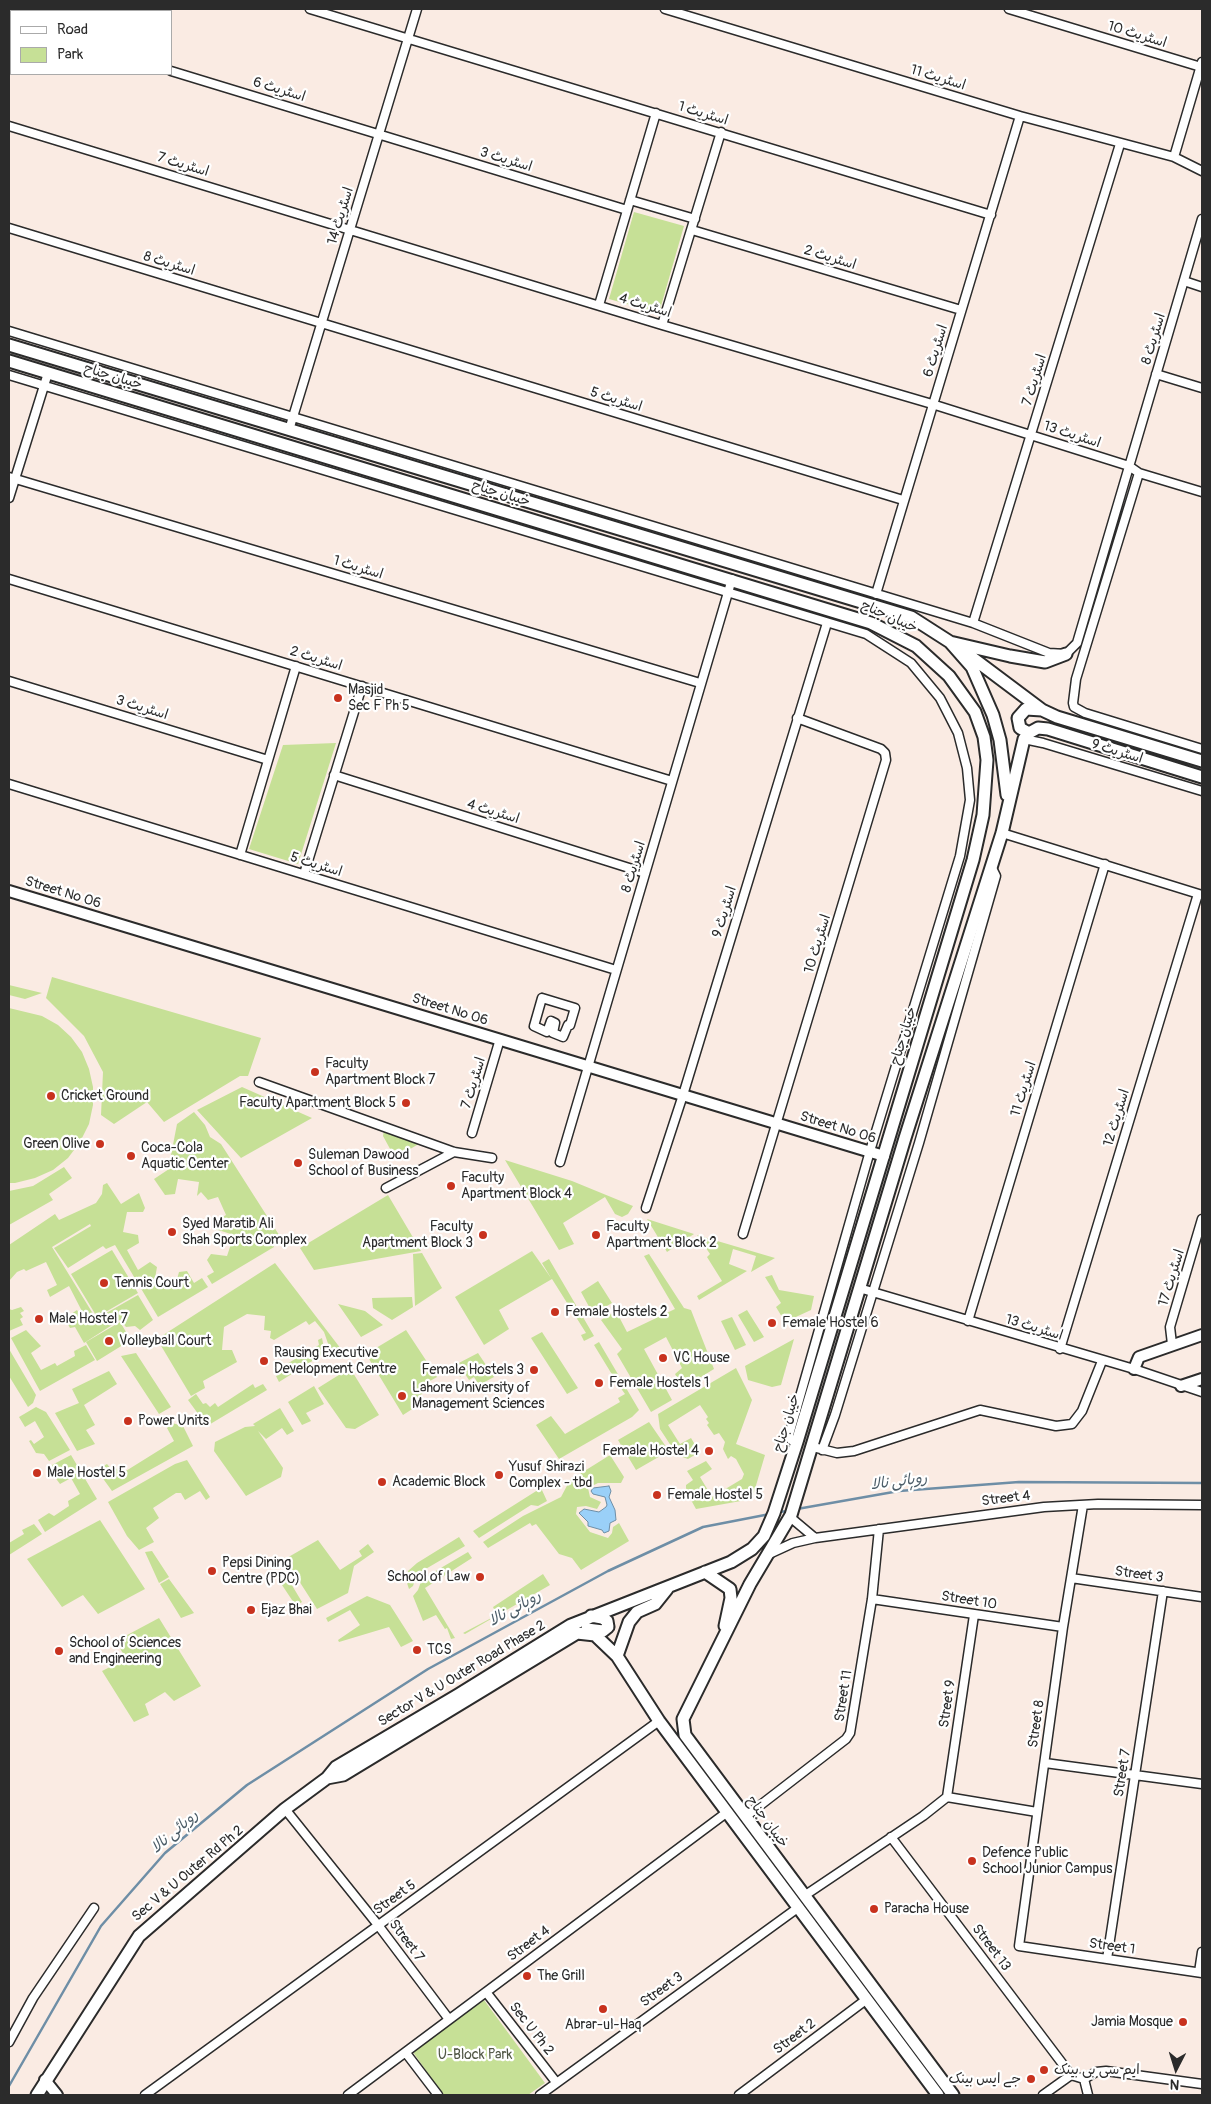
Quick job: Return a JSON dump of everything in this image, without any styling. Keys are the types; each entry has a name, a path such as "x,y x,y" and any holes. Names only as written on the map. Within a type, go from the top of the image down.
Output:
{"main road":[{"name":"خیبان جناح","path":"9,345 912,618 950,642 972,667 994,715 1000,740 1008,802"},
{"name":"خیبان جناح","path":"9,361 870,623 916,646 929,656 950,676 975,712 984,737 986,774 983,815 972,860 797,1442 770,1523 764,1536 752,1549 741,1557 668,1587"},
{"path":"950,642 1045,662 1066,654"},
{"path":"950,642 1042,710 1057,717 1202,761"},
{"path":"1042,710 1026,709 1018,718 1020,728 1027,736 1038,728 1048,729 1202,777"},
{"name":"خیبان جناح","path":"935,2094 867,1999 745,1816 685,1735 683,1724 750,1584 790,1516 817,1448 859,1288 1002,833 1008,802 1027,736"},
{"path":"705,1572 727,1585 731,1594 723,1638"},
{"path":"617,1656 629,1622 637,1612 655,1604 668,1587"},
{"name":"Sector V & U Outer Road Phase 2","path":"286,1809 327,1778 336,1767 458,1695 571,1624 668,1587"},
{"path":"327,1778 343,1774 577,1633 587,1629 603,1631 607,1629 607,1622 591,1616"},
{"name":"خیبان جناح","path":"577,1633 595,1635 617,1656 659,1720 726,1813 802,1902 953,2095"},
{"name":"Sec V & U Outer Rd Ph 2","path":"37,2095 139,1936 286,1809"}],"street":[{"path":"310,9 408,39"},
{"name":"اسٹریٹ 14","path":"289,430 416,9"},
{"name":"اسٹریٹ 11","path":"665,9 1020,116 1174,157 1202,171"},
{"name":"اسٹریٹ 10","path":"1009,9 1201,65"},
{"name":"اسٹریٹ 1","path":"408,39 991,215"},
{"path":"1174,157 1201,65"},
{"name":"اسٹریٹ 6","path":"172,71 378,134"},
{"path":"599,305 656,113"},
{"name":"اسٹریٹ 6","path":"876,594 1020,116"},
{"name":"اسٹریٹ 7","path":"9,126 351,229"},
{"path":"662,325 721,132"},
{"name":"اسٹریٹ 3","path":"378,134 627,210"},
{"name":"اسٹریٹ 7","path":"973,623 1120,144"},
{"path":"630,200 695,219"},
{"name":"اسٹریٹ 8","path":"1066,654 1077,643 1202,219"},
{"name":"اسٹریٹ 8","path":"9,228 322,323"},
{"name":"اسٹریٹ 4","path":"351,229 662,325 932,404"},
{"name":"اسٹریٹ 2","path":"692,230 962,310"},
{"path":"1184,281 1202,287"},
{"name":"اسٹریٹ 5","path":"322,323 904,500"},
{"path":"9,331 973,623 1049,653 1066,654"},
{"path":"9,498 12,478 48,373"},
{"path":"1156,374 1202,388"},
{"path":"9,375 866,634 896,652 925,678 940,698 958,733 968,768 970,800 960,856 870,1151 789,1435 791,1440 797,1442"},
{"name":"اسٹریٹ 13","path":"932,404 1129,466 1139,473 1202,492"},
{"path":"1139,473 1081,661 1072,697 1074,707 1085,713 1202,749"},
{"name":"اسٹریٹ 1","path":"12,478 700,683"},
{"name":"اسٹریٹ 2","path":"9,579 672,781"},
{"name":"اسٹریٹ 8","path":"560,1162 732,580"},
{"name":"اسٹریٹ 9","path":"646,1208 683,1095 827,623"},
{"path":"866,634 870,623"},
{"path":"240,855 296,666"},
{"name":"اسٹریٹ 3","path":"9,680 268,760"},
{"path":"304,874 362,686"},
{"name":"اسٹریٹ 10","path":"743,1234 886,760 885,754 881,749 797,718"},
{"name":"اسٹریٹ 9","path":"1027,736 1202,791"},
{"name":"اسٹریٹ 4","path":"334,775 645,872"},
{"name":"اسٹریٹ 5","path":"9,784 616,970"},
{"path":"1002,833 1200,894"},
{"path":"960,856 972,860"},
{"name":"اسٹریٹ 11","path":"968,1321 1105,864"},
{"path":"991,866 996,876 919,1142 873,1292 817,1448 837,1452 854,1451 980,1410 1056,1426 1072,1424 1082,1412 1102,1361"},
{"name":"Street No 06","path":"9,890 884,1156"},
{"name":"اسٹریٹ 12","path":"1060,1349 1200,894"},
{"path":"542,998 575,1008 570,1026 568,1025 563,1037 552,1033 556,1023 550,1021 547,1032 534,1026 542,998"},
{"name":"اسٹریٹ 7","path":"472,1134 500,1039"},
{"path":"259,1082 454,1152 492,1158"},
{"path":"905,1138 919,1142"},
{"path":"386,1188 454,1152"},
{"name":"اسٹریٹ 17","path":"1172,1344 1170,1327 1202,1219"},
{"name":"اسٹریٹ 13","path":"859,1288 1060,1349 1134,1369 1202,1392"},
{"path":"1134,1369 1138,1357 1202,1335"},
{"path":"1181,1386 1202,1379"},
{"name":"Street 8","path":"1019,1946 1063,1628 1084,1505"},
{"name":"Street 4","path":"769,1554 793,1543 815,1538 1044,1507 1202,1505"},
{"path":"790,1516 815,1538"},
{"name":"Street 11","path":"745,1816 846,1739 850,1733 872,1599 879,1529"},
{"name":"Street 3","path":"1071,1578 1202,1597"},
{"name":"Street 7","path":"1106,1959 1163,1591"},
{"name":"Street 10","path":"872,1599 1063,1628"},
{"name":"Street 9","path":"947,1797 974,1615"},
{"name":"Street 5","path":"145,2095 659,1720"},
{"path":"1045,1763 1202,1784"},
{"path":"802,1902 947,1797 1037,1812"},
{"name":"Street 7","path":"286,1809 378,1925 448,2018"},
{"name":"Street 4","path":"348,2095 406,2053 448,2018 486,1992 726,1813"},
{"name":"Street 13","path":"891,1837 1070,2075"},
{"name":"Street 3","path":"540,2095 802,1902"},
{"path":"9,2042 33,1998 94,1908"},
{"name":"Street 1","path":"1019,1946 1201,1972"},
{"path":"1201,1972 1202,1952"},
{"name":"Sec U Ph 2","path":"486,1992 556,2082"},
{"name":"Street 2","path":"739,2095 867,1999"},
{"path":"406,2053 438,2095"},
{"path":"1043,2095 1070,2075 1084,2079 1096,2072 1106,2071 1202,2084"},
{"path":"1084,2079 1088,2095"},
{"path":"45,2080 57,2095"}],"green space":[{"path":"634,212 684,226 659,313 609,299"},
{"path":"336,743 298,864 249,849 283,745"},
{"path":"52,977 261,1038 248,1076 240,1076 164,1122 147,1102 114,1124 101,1115 103,1072 84,1036 46,998"},
{"path":"9,985 42,993 25,999 9,995"},
{"name":"Cricket Ground","path":"9,1008 42,1016 58,1025 71,1037 82,1052 89,1069 93,1087 93,1105 89,1124 80,1142 68,1158 53,1170 35,1178 15,1183 9,1183"},
{"path":"242,1087 312,1118 241,1158 197,1110"},
{"path":"194,1112 205,1125 210,1137 221,1144 281,1238 273,1243 274,1247 212,1284 207,1276 214,1272 207,1260 211,1254 227,1256 234,1235 215,1229 214,1222 226,1215 218,1197 208,1200 201,1192 197,1196 199,1182 178,1179 175,1194 165,1195 154,1179 175,1165 171,1155 177,1124"},
{"path":"384,1130 422,1142 395,1158 383,1136"},
{"path":"505,1160 572,1181 633,1206 628,1214 622,1217 615,1214 605,1197 563,1223 574,1244 559,1250"},
{"path":"64,1167 72,1178 49,1194 53,1200 9,1225 9,1191 33,1186"},
{"path":"107,1183 121,1204 139,1193 145,1208 143,1212 127,1212 123,1232 138,1235 139,1243 127,1250 138,1270 150,1262 157,1267 154,1284 175,1287 179,1272 187,1271 194,1283 202,1278 208,1287 158,1317 115,1245 106,1249 103,1246 68,1268 54,1248 91,1226 90,1224 52,1247 95,1317 87,1321 69,1286 50,1297 47,1290 57,1285 46,1262 26,1271 24,1269 17,1272 9,1281 9,1245 55,1214 59,1220 96,1203 102,1194 103,1185"},
{"path":"388,1195 421,1251 314,1270 300,1248"},
{"path":"647,1219 694,1234 667,1252"},
{"path":"697,1235 775,1258 751,1272 756,1256 733,1249 729,1264 747,1271 699,1300 697,1296 722,1281 707,1257 710,1254"},
{"name":"Tennis Court","path":"112,1250 138,1293 97,1317 71,1274"},
{"path":"532,1251 551,1278 542,1263 549,1259 594,1336 584,1341 581,1335 586,1333 552,1279 499,1310 509,1329 484,1345 455,1297"},
{"path":"422,1253 442,1288 415,1306 413,1254"},
{"path":"649,1254 684,1308 691,1310 714,1369 683,1388 675,1374 682,1368 666,1337 644,1349 672,1400 651,1412 617,1354 622,1349 601,1320 616,1311 627,1332 675,1309 644,1256"},
{"path":"275,1263 341,1349 333,1358 324,1332 315,1321 309,1325 306,1321 274,1340 270,1338 271,1331 264,1330 265,1316 247,1314 224,1327 222,1350 232,1350 237,1362 203,1381 205,1388 191,1396 157,1339"},
{"path":"772,1275 779,1290 814,1296 811,1310 785,1322 776,1307 781,1303 765,1277"},
{"path":"598,1281 612,1303 593,1314 581,1292"},
{"path":"138,1295 153,1320 140,1330 135,1326 126,1327 120,1320 84,1343 75,1327 70,1328 65,1318 77,1310 85,1325"},
{"path":"412,1297 413,1307 392,1320 373,1308 372,1298"},
{"path":"338,1304 365,1311 383,1325 361,1337"},
{"path":"21,1307 24,1311 20,1313 23,1317 20,1319 23,1325 9,1331 9,1309"},
{"path":"747,1310 764,1337 754,1342 738,1315"},
{"path":"732,1317 746,1345 735,1350 721,1321"},
{"name":"Volleyball Court","path":"120,1322 131,1340 97,1361 86,1342"},
{"path":"26,1330 41,1346 31,1353 41,1370 55,1363 57,1366 75,1356 74,1351 86,1345 95,1360 40,1391 11,1338"},
{"path":"406,1330 437,1377 421,1386 423,1393 418,1397 420,1404 403,1415 366,1354"},
{"path":"542,1332 578,1388 567,1394 531,1338"},
{"path":"322,1338 325,1353 279,1382 276,1376 286,1370 285,1365 319,1345 318,1340"},
{"path":"794,1339 781,1385 772,1387 748,1380 745,1366"},
{"path":"599,1342 639,1410 632,1417 559,1459 536,1425 551,1416 565,1434 620,1402 618,1398 625,1394 617,1383 612,1385 616,1381 594,1345"},
{"path":"9,1349 36,1395 33,1403 28,1407 9,1376"},
{"path":"136,1353 171,1407 159,1414 121,1356"},
{"path":"478,1353 494,1377 479,1385 474,1377 469,1380 465,1374 460,1377 455,1365"},
{"path":"350,1368 379,1415 355,1429 346,1428 318,1388"},
{"path":"736,1368 752,1400 736,1444 765,1455 752,1499 696,1509 686,1491 686,1485 693,1480 687,1471 706,1461 712,1469 700,1477 712,1497 742,1479 744,1474 736,1459 731,1456 728,1459 723,1449 725,1442 719,1433 714,1435 707,1425 709,1423 706,1419 708,1417 700,1405 668,1425 680,1444 691,1438 697,1448 695,1450 698,1453 688,1459 677,1455 660,1429 658,1414"},
{"path":"109,1371 117,1384 84,1405 95,1425 86,1430 95,1444 77,1451 55,1413 79,1403 72,1389"},
{"path":"253,1384 255,1388 263,1384 267,1390 207,1426 188,1400 196,1394 203,1404 206,1403 210,1407 215,1403 218,1407"},
{"path":"314,1386 324,1404 306,1413 311,1421 302,1425 288,1402"},
{"path":"36,1407 46,1412 70,1450 49,1461 44,1454 36,1453 29,1441 31,1440 34,1444 44,1437 35,1421 25,1427 19,1417"},
{"path":"280,1408 294,1431 287,1435 282,1428 266,1439 258,1431 283,1468 281,1477 246,1496 214,1451 215,1442 245,1427 255,1426 253,1424"},
{"path":"649,1422 669,1451 636,1470 618,1440"},
{"path":"172,1423 183,1426 193,1446 112,1491 99,1473 100,1468 107,1464 112,1470 116,1468 121,1474 174,1441 167,1428"},
{"path":"71,1455 97,1499 45,1532 38,1520 49,1513 54,1516 69,1506 68,1501 80,1494 71,1478 60,1484 54,1476 52,1465"},
{"path":"610,1455 624,1477 621,1483 598,1483 588,1488 590,1497 601,1502 597,1509 586,1506 577,1507 576,1514 590,1532 608,1538 612,1533 613,1527 619,1523 629,1541 581,1570 572,1558 559,1554 536,1524 532,1526 530,1523 488,1548 483,1542 523,1516 561,1497 570,1480"},
{"path":"187,1460 210,1497 206,1500 200,1491 185,1500 181,1493 176,1493 153,1508 159,1518 146,1528 154,1542 139,1550 127,1536 108,1502 175,1464"},
{"path":"541,1488 547,1501 538,1506 531,1505 479,1538 473,1531"},
{"path":"100,1520 145,1589 98,1614 83,1595 62,1607 27,1559"},
{"path":"34,1524 42,1534 9,1555 9,1543 24,1534 22,1530"},
{"path":"459,1537 465,1546 417,1574 413,1586 409,1589 407,1583 408,1571 417,1563"},
{"path":"318,1540 340,1570 362,1556 359,1551 368,1544 374,1552 354,1566 348,1593 317,1609 285,1559"},
{"path":"152,1551 169,1577 159,1583 145,1552"},
{"path":"468,1552 472,1558 425,1588 455,1638 451,1639 447,1628 445,1629 436,1615 423,1621 413,1596 418,1590 422,1579"},
{"path":"284,1572 302,1602 296,1606 276,1576"},
{"path":"543,1574 550,1585 465,1634 463,1633 497,1615 493,1607"},
{"path":"169,1579 194,1613 181,1618 160,1584"},
{"path":"367,1596 390,1605 413,1641 401,1647 389,1627 339,1642 338,1640 360,1625 350,1610 328,1622 326,1618"},
{"path":"159,1618 201,1686 174,1701 165,1692 145,1704 149,1715 134,1722 102,1671 126,1659 116,1641"},
{"name":"U-Block Park","path":"484,2000 545,2083 528,2095 443,2095 413,2052"}],"water":[{"path":"609,1486 611,1491 609,1497 615,1510 616,1520 610,1523 609,1531 604,1533 602,1530 588,1526 588,1522 579,1513 584,1509 599,1512 606,1507 605,1497 593,1494 591,1491 593,1488"}],"waterway":[{"name":"روہائی نالا","path":"797,1509 899,1491 1019,1482 1202,1483"},
{"name":"روہائی نالا","path":"778,1512 790,1511"},
{"name":"روہائی نالا","path":"9,2086 101,1926 165,1853 247,1785 428,1669 608,1571 703,1527 770,1514"}],"place":[{"name":"Masjid Sec F Ph 5","path":"338,698"},
{"name":"Faculty Apartment Block 7","path":"315,1072"},
{"name":"Cricket Ground","path":"51,1096"},
{"name":"Faculty Apartment Block 5","path":"406,1103"},
{"name":"Green Olive","path":"100,1144"},
{"name":"Coca-Cola Aquatic Center","path":"131,1156"},
{"name":"Suleman Dawood School of Business","path":"298,1163"},
{"name":"Faculty Apartment Block 4","path":"451,1186"},
{"name":"Syed Maratib Ali Shah Sports Complex","path":"172,1232"},
{"name":"Faculty Apartment Block 3","path":"483,1235"},
{"name":"Faculty Apartment Block 2","path":"596,1235"},
{"name":"Tennis Court","path":"104,1283"},
{"name":"Female Hostels 2","path":"555,1312"},
{"name":"Male Hostel 7","path":"39,1319"},
{"name":"Female Hostel 6","path":"772,1323"},
{"name":"Volleyball Court","path":"109,1341"},
{"name":"VC House","path":"663,1358"},
{"name":"Rausing Executive Development Centre","path":"264,1361"},
{"name":"Female Hostels 3","path":"534,1370"},
{"name":"Female Hostels 1","path":"599,1383"},
{"name":"Lahore University of Management Sciences","path":"402,1396"},
{"name":"Power Units","path":"128,1421"},
{"name":"Female Hostel 4","path":"709,1451"},
{"name":"Male Hostel 5","path":"37,1473"},
{"name":"Yusuf Shirazi Complex - tbd","path":"499,1475"},
{"name":"Academic Block","path":"382,1482"},
{"name":"Female Hostel 5","path":"657,1495"},
{"name":"Pepsi Dining Centre (PDC)","path":"212,1571"},
{"name":"School of Law","path":"480,1577"},
{"name":"Ejaz Bhai","path":"251,1610"},
{"name":"TCS","path":"417,1650"},
{"name":"School of Sciences and Engineering","path":"59,1651"},
{"name":"Defence Public School Junior Campus","path":"972,1861"},
{"name":"Paracha House","path":"874,1909"},
{"name":"The Grill","path":"527,1976"},
{"name":"Abrar-ul-Haq","path":"603,2009"},
{"name":"Jamia Mosque","path":"1183,2022"},
{"name":"ایم سی بی بینک","path":"1044,2070"},
{"name":"جے ایس بینک","path":"1031,2079"}]}
